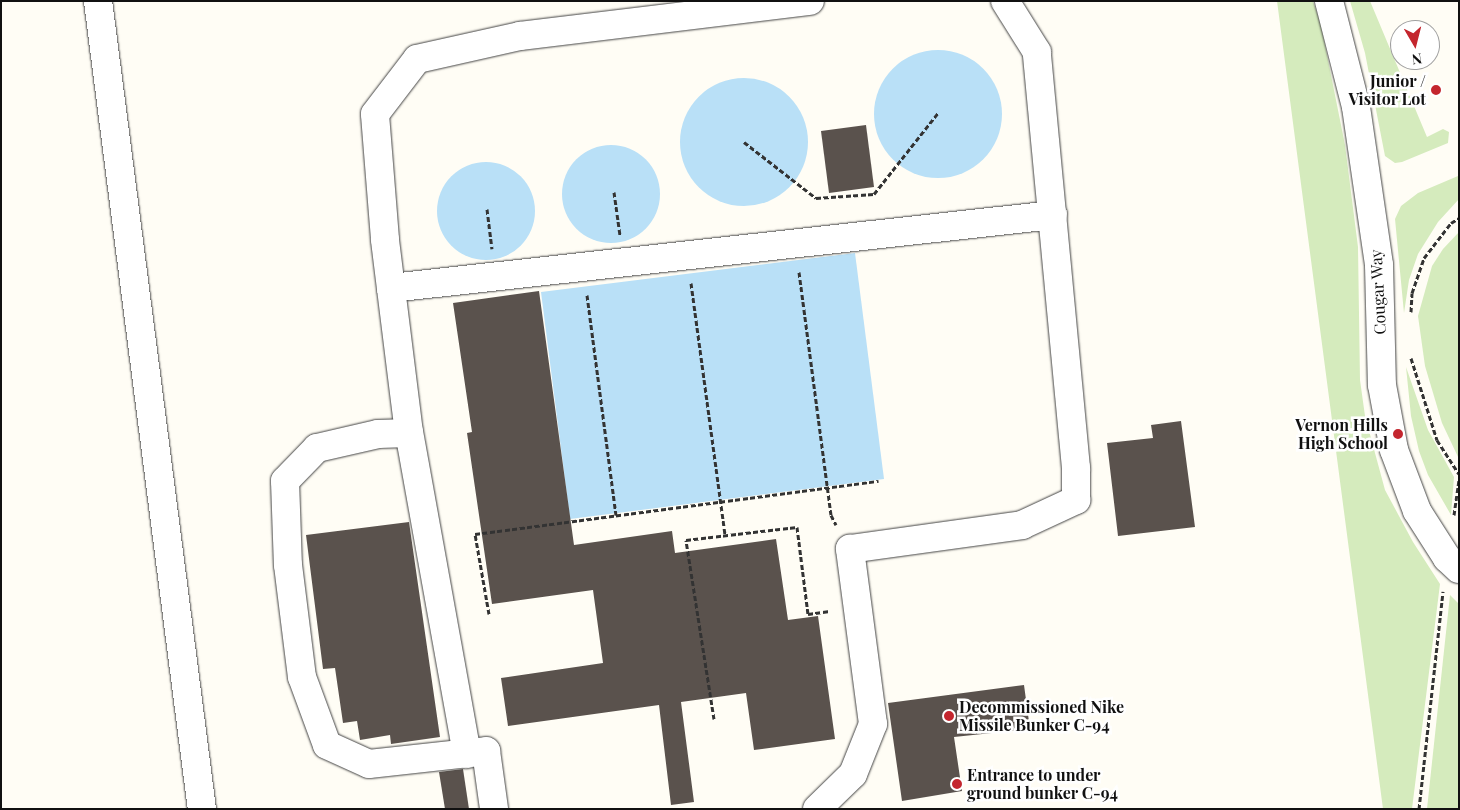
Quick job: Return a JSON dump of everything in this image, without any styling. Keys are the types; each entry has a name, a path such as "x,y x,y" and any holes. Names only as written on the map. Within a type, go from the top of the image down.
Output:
{"street":[{"path":"98,1 202,809"},
{"path":"466,754 409,433 391,288 375,114 417,59 520,36 810,1"},
{"path":"817,809 853,774 873,724 850,549 1022,525 1076,500 1076,468 1037,52 1005,1"},
{"name":"Cougar Way","path":"1329,1 1356,107 1379,265 1382,385 1394,450 1417,511 1453,563"},
{"path":"391,288 1053,215"},
{"path":"409,433 378,434 317,448 285,481 288,565 302,677 327,745 370,764 486,751 494,809"}],"path":[{"path":"744,142 816,198 874,194 938,113"},
{"path":"614,192 624,263"},
{"path":"487,209 496,277"},
{"path":"1410,322 1412,293 1424,258 1451,223 1459,218"},
{"path":"797,244 830,515 850,549"},
{"path":"687,256 725,535"},
{"path":"583,267 616,515"},
{"path":"1410,348 1420,394 1436,440 1459,474"},
{"path":"1419,809 1453,563 1459,480"},
{"path":"489,614 475,534 879,481"},
{"path":"714,719 686,540 797,527 808,614 858,607"}],"green space":[{"path":"1277,1 1313,1 1321,25 1345,145 1358,247 1360,380 1365,416 1385,490 1413,542 1440,584 1412,809 1383,809"},
{"path":"1350,1 1370,1 1390,49 1390,70 1399,70 1427,137 1443,129 1449,132 1448,143 1402,162 1395,163 1385,156 1365,53"},
{"path":"1458,176 1459,199 1438,222 1418,254 1409,280 1404,313 1395,219 1401,206 1418,193"},
{"path":"1459,232 1459,459 1442,423 1425,366 1418,316 1432,266 1443,249"},
{"path":"1406,367 1428,430 1454,477 1451,515 1428,475 1419,451 1411,416"},
{"path":"1450,595 1459,604 1459,809 1427,809"}],"water":[{"path":"938,50 963,55 983,69 997,89 1002,114 997,139 983,159 963,173 938,178 913,173 893,159 879,139 874,114 879,89 893,69 913,55"},
{"path":"744,78 769,83 789,97 803,117 808,142 803,167 789,187 769,201 744,206 719,201 699,187 685,167 680,142 685,117 699,97 719,83"},
{"path":"611,145 630,149 646,159 656,175 660,194 656,213 646,229 630,239 611,243 592,239 576,229 566,213 562,194 566,175 576,159 592,149"},
{"path":"486,162 505,166 521,176 531,192 535,211 531,230 521,246 505,256 486,260 467,256 451,246 441,230 437,211 441,192 451,176 467,166"},
{"path":"855,253 884,479 570,519 541,292"}],"building":[{"path":"866,125 874,187 829,193 821,131"},
{"path":"539,291 574,545 672,531 675,553 776,539 788,620 818,616 835,739 754,750 746,693 681,702 694,802 671,805 659,705 508,726 501,678 603,663 593,590 492,604 467,433 472,432 453,303"},
{"path":"1181,421 1195,527 1118,536 1107,443 1153,438 1151,425"},
{"path":"409,522 440,737 391,744 390,735 360,740 357,721 343,723 335,668 323,669 306,535"},
{"path":"1024,685 1030,729 954,737 962,791 902,801 888,703"},
{"path":"463,769 469,809 445,809 439,772"}],"place":[{"name":"Junior / Visitor Lot","path":"1436,90"},
{"name":"Vernon Hills High School","path":"1398,434"},
{"name":"Decommissioned Nike Missile Bunker C-94","path":"949,716"},
{"name":"Entrance to under ground bunker C-94","path":"957,784"}]}
